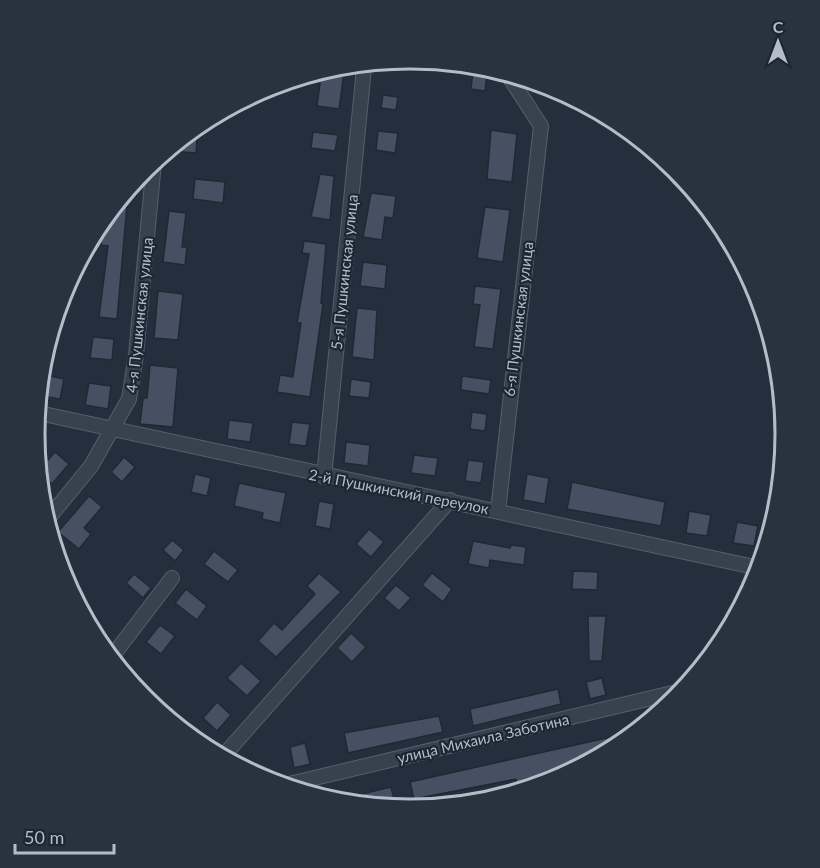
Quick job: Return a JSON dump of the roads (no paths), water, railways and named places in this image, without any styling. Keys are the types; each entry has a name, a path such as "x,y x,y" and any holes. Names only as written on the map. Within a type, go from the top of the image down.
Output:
{"street":[{"name":"5-я Пушкинская улица","path":"324,477 364,72"},
{"name":"6-я Пушкинская улица","path":"498,511 541,126 514,84"},
{"name":"4-я Пушкинская улица","path":"54,512 91,466 129,399 136,355 153,175"},
{"name":"2-й Пушкинский переулок","path":"46,414 324,477 450,500 750,566"},
{"path":"228,751 450,500"},
{"path":"116,651 172,578"},
{"name":"улица Михаила Заботина","path":"299,782 665,695"}]}
